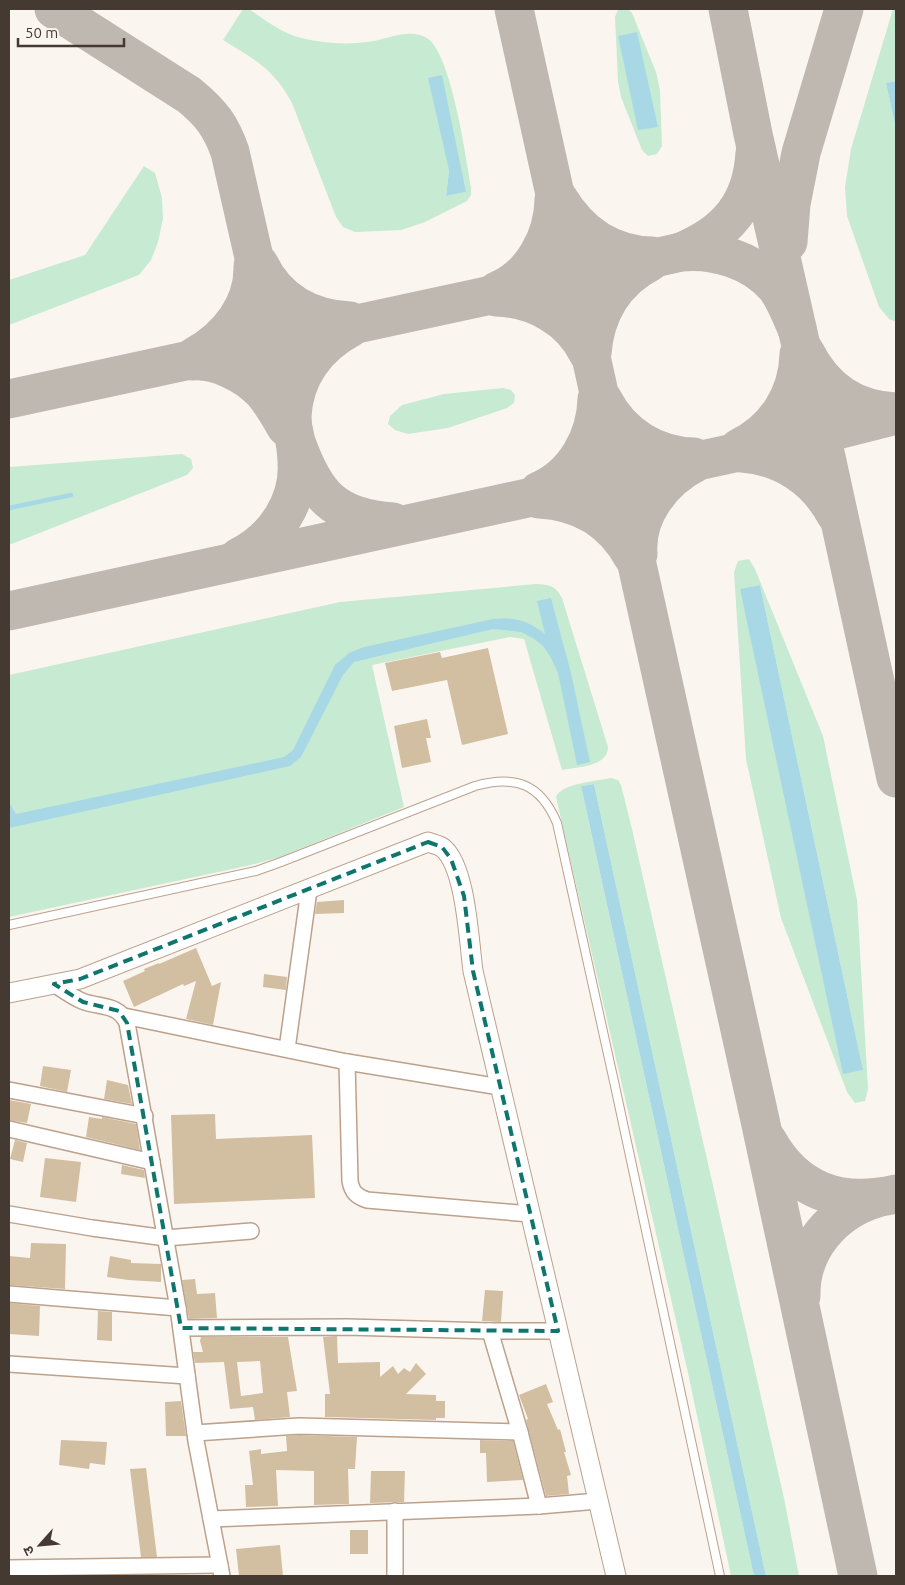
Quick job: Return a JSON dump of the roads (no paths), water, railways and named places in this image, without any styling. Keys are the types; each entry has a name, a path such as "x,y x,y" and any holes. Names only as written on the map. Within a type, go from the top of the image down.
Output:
{"street":[{"path":"9,993 80,979 428,842 442,847 451,859 464,896 473,971 616,1576"},
{"path":"287,1049 308,890"},
{"path":"54,984 83,1002 112,1008 124,1016 348,1062 500,1087"},
{"path":"9,1568 221,1571 195,1433 178,1308 145,1116 128,1022 124,1016"},
{"path":"348,1062 350,1181 352,1190 357,1196 367,1200 530,1214"},
{"path":"9,1090 145,1116"},
{"path":"9,1129 152,1162"},
{"path":"9,1214 166,1238 251,1231"},
{"path":"9,1294 178,1308"},
{"path":"181,1328 347,1327 558,1331"},
{"path":"490,1331 520,1432 539,1506"},
{"path":"9,1364 187,1376"},
{"path":"195,1433 299,1426 520,1432"},
{"path":"211,1519 598,1502"},
{"path":"395,1511 395,1576"}],"lane":[{"path":"9,925 256,871 475,786 505,781 519,783 532,789 551,810 556,824 615,1086 720,1576"}],"water":[{"path":"637,32 658,127 638,130 618,36"},
{"path":"442,75 466,192 446,196 449,170 428,78"},
{"path":"896,81 896,129 886,83"},
{"path":"760,585 863,1070 843,1074 740,589"},
{"path":"551,598 571,673 590,762 577,765 558,673 543,646 521,632 493,629 354,662 343,675 301,757 290,766 9,828 9,802 16,814 284,757 293,750 335,665 349,653 364,647 493,619 520,620 532,625 545,634 537,601"},
{"path":"594,784 766,1576 754,1576 581,786"}],"waterway":[{"path":"9,508 71,495"}]}
